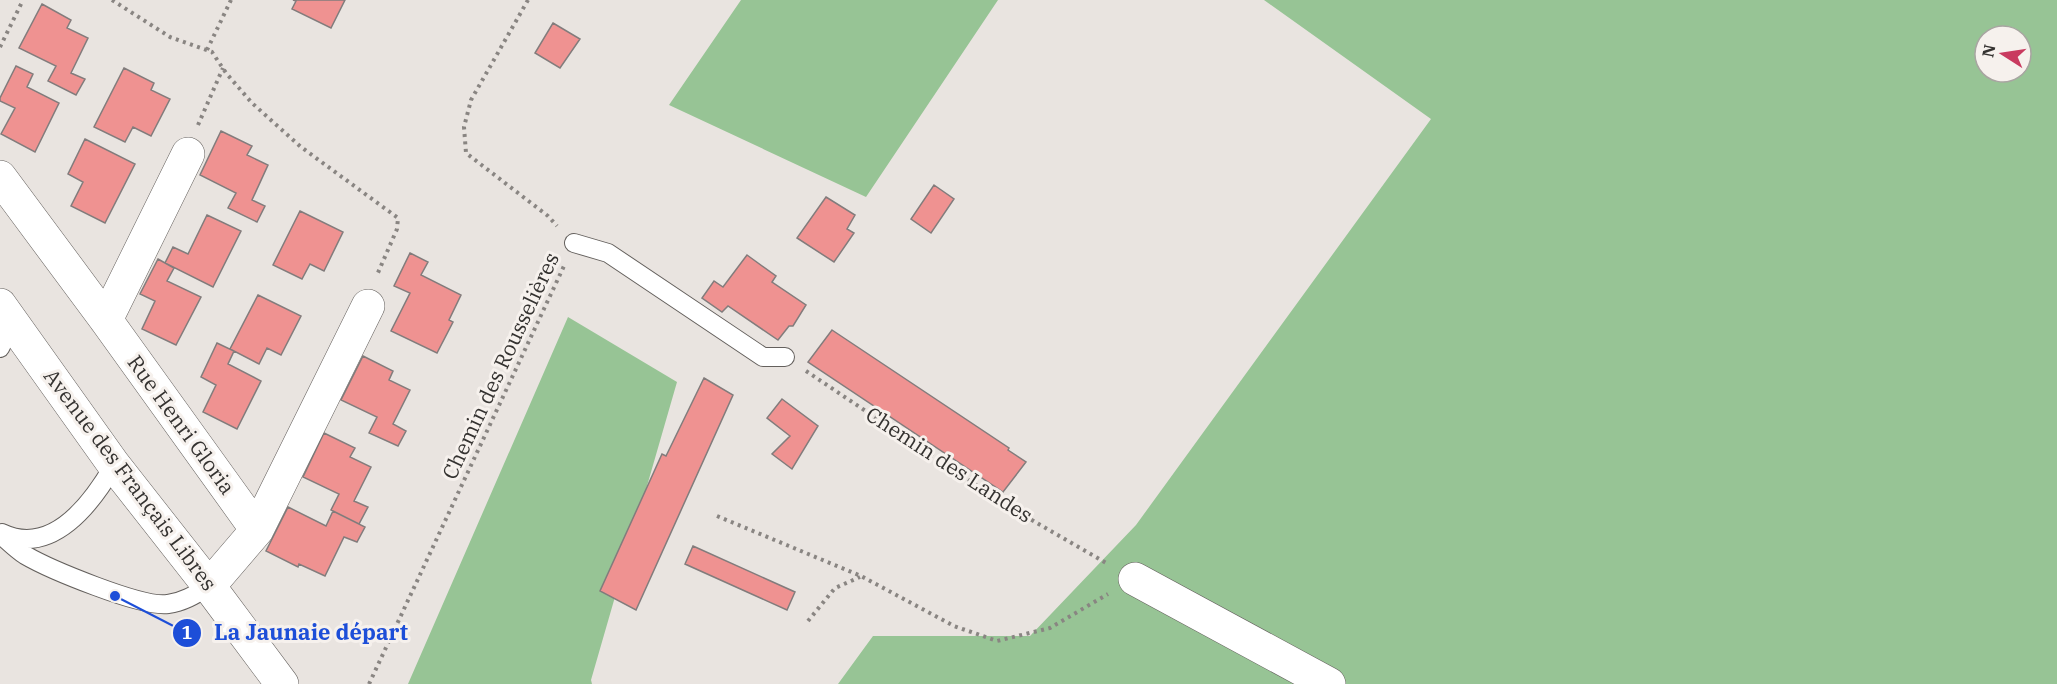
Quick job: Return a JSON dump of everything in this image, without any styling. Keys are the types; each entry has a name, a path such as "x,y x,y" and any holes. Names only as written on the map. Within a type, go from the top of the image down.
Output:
{"street":[{"path":"106,320 188,154"},
{"name":"Rue Henri Gloria","path":"0,177 257,530"},
{"path":"209,586 257,530 368,306"},
{"name":"Avenue des Français Libres","path":"4,325 209,586 282,684"},
{"path":"1135,579 1329,684"}],"lane":[{"path":"574,243 608,253 763,357 785,357"},
{"path":"0,533 10,537 30,539 51,534 74,520 104,482 114,465"},
{"path":"0,533 23,554 65,575 135,598 165,605 186,600 209,586"}],"path":[{"path":"0,47 23,0"},
{"path":"112,0 170,37 212,52 252,103 301,147 398,218 397,229 375,282 368,306"},
{"path":"207,50 231,0"},
{"name":"Chemin des Rousselières","path":"369,684 574,243 548,216 466,153 464,127 471,100 528,0"},
{"path":"188,154 193,136 223,68"},
{"name":"Chemin des Landes","path":"785,357 1006,505 1135,579"},
{"path":"717,516 861,576 954,626 997,640 1050,628 1135,579"},
{"path":"808,621 835,588 861,576"}],"green space":[{"path":"741,0 998,0 866,197 669,105"},
{"path":"1264,0 2057,0 2057,684 838,684 873,636 1030,636 1136,525 1431,119"},
{"path":"568,317 677,382 591,680 592,684 408,684"}],"building":[{"path":"293,0 345,0 331,28 292,9 296,1"},
{"path":"42,4 71,20 67,28 88,38 71,73 85,79 76,95 48,81 56,66 19,48"},
{"path":"553,23 580,39 560,68 535,53"},
{"path":"16,66 33,74 27,87 59,103 35,152 1,134 15,108 0,101 0,98"},
{"path":"124,68 154,83 151,90 170,99 151,136 133,127 125,142 94,127"},
{"path":"221,131 252,146 247,155 268,165 252,200 265,206 257,222 228,208 236,193 200,175"},
{"path":"85,139 135,164 105,223 71,206 83,182 68,174"},
{"path":"934,185 954,199 931,233 911,219"},
{"path":"826,197 855,215 847,229 854,233 834,262 797,238"},
{"path":"300,211 343,232 324,271 310,264 302,279 273,265"},
{"path":"207,215 241,231 213,287 165,263 173,247 188,254"},
{"path":"410,253 428,262 421,275 461,295 449,320 453,322 437,353 391,331 410,293 394,286"},
{"path":"747,255 776,276 772,282 806,305 793,326 789,326 778,340 728,306 722,312 702,298 714,281 723,287"},
{"path":"158,259 174,268 167,281 201,297 176,345 142,329 155,301 140,294"},
{"path":"258,295 301,316 281,355 267,348 259,364 230,349"},
{"path":"832,330 1009,448 1008,450 1026,462 1003,492 808,362"},
{"path":"217,343 234,351 228,364 261,381 237,429 203,412 216,385 201,377"},
{"path":"363,356 393,371 389,380 410,390 393,424 406,431 398,446 369,433 377,417 341,400"},
{"path":"704,378 733,395 636,610 600,591 662,454 666,456"},
{"path":"782,399 818,426 792,469 772,454 790,436 767,418"},
{"path":"324,433 355,448 350,457 371,467 354,501 368,507 359,524 331,510 339,494 303,477"},
{"path":"288,507 326,526 333,511 365,527 357,542 344,537 325,576 299,564 298,567 266,551"},
{"path":"693,546 795,592 787,610 685,564"}],"place":[{"name":"La Jaunaie départ","path":"115,596"}]}
